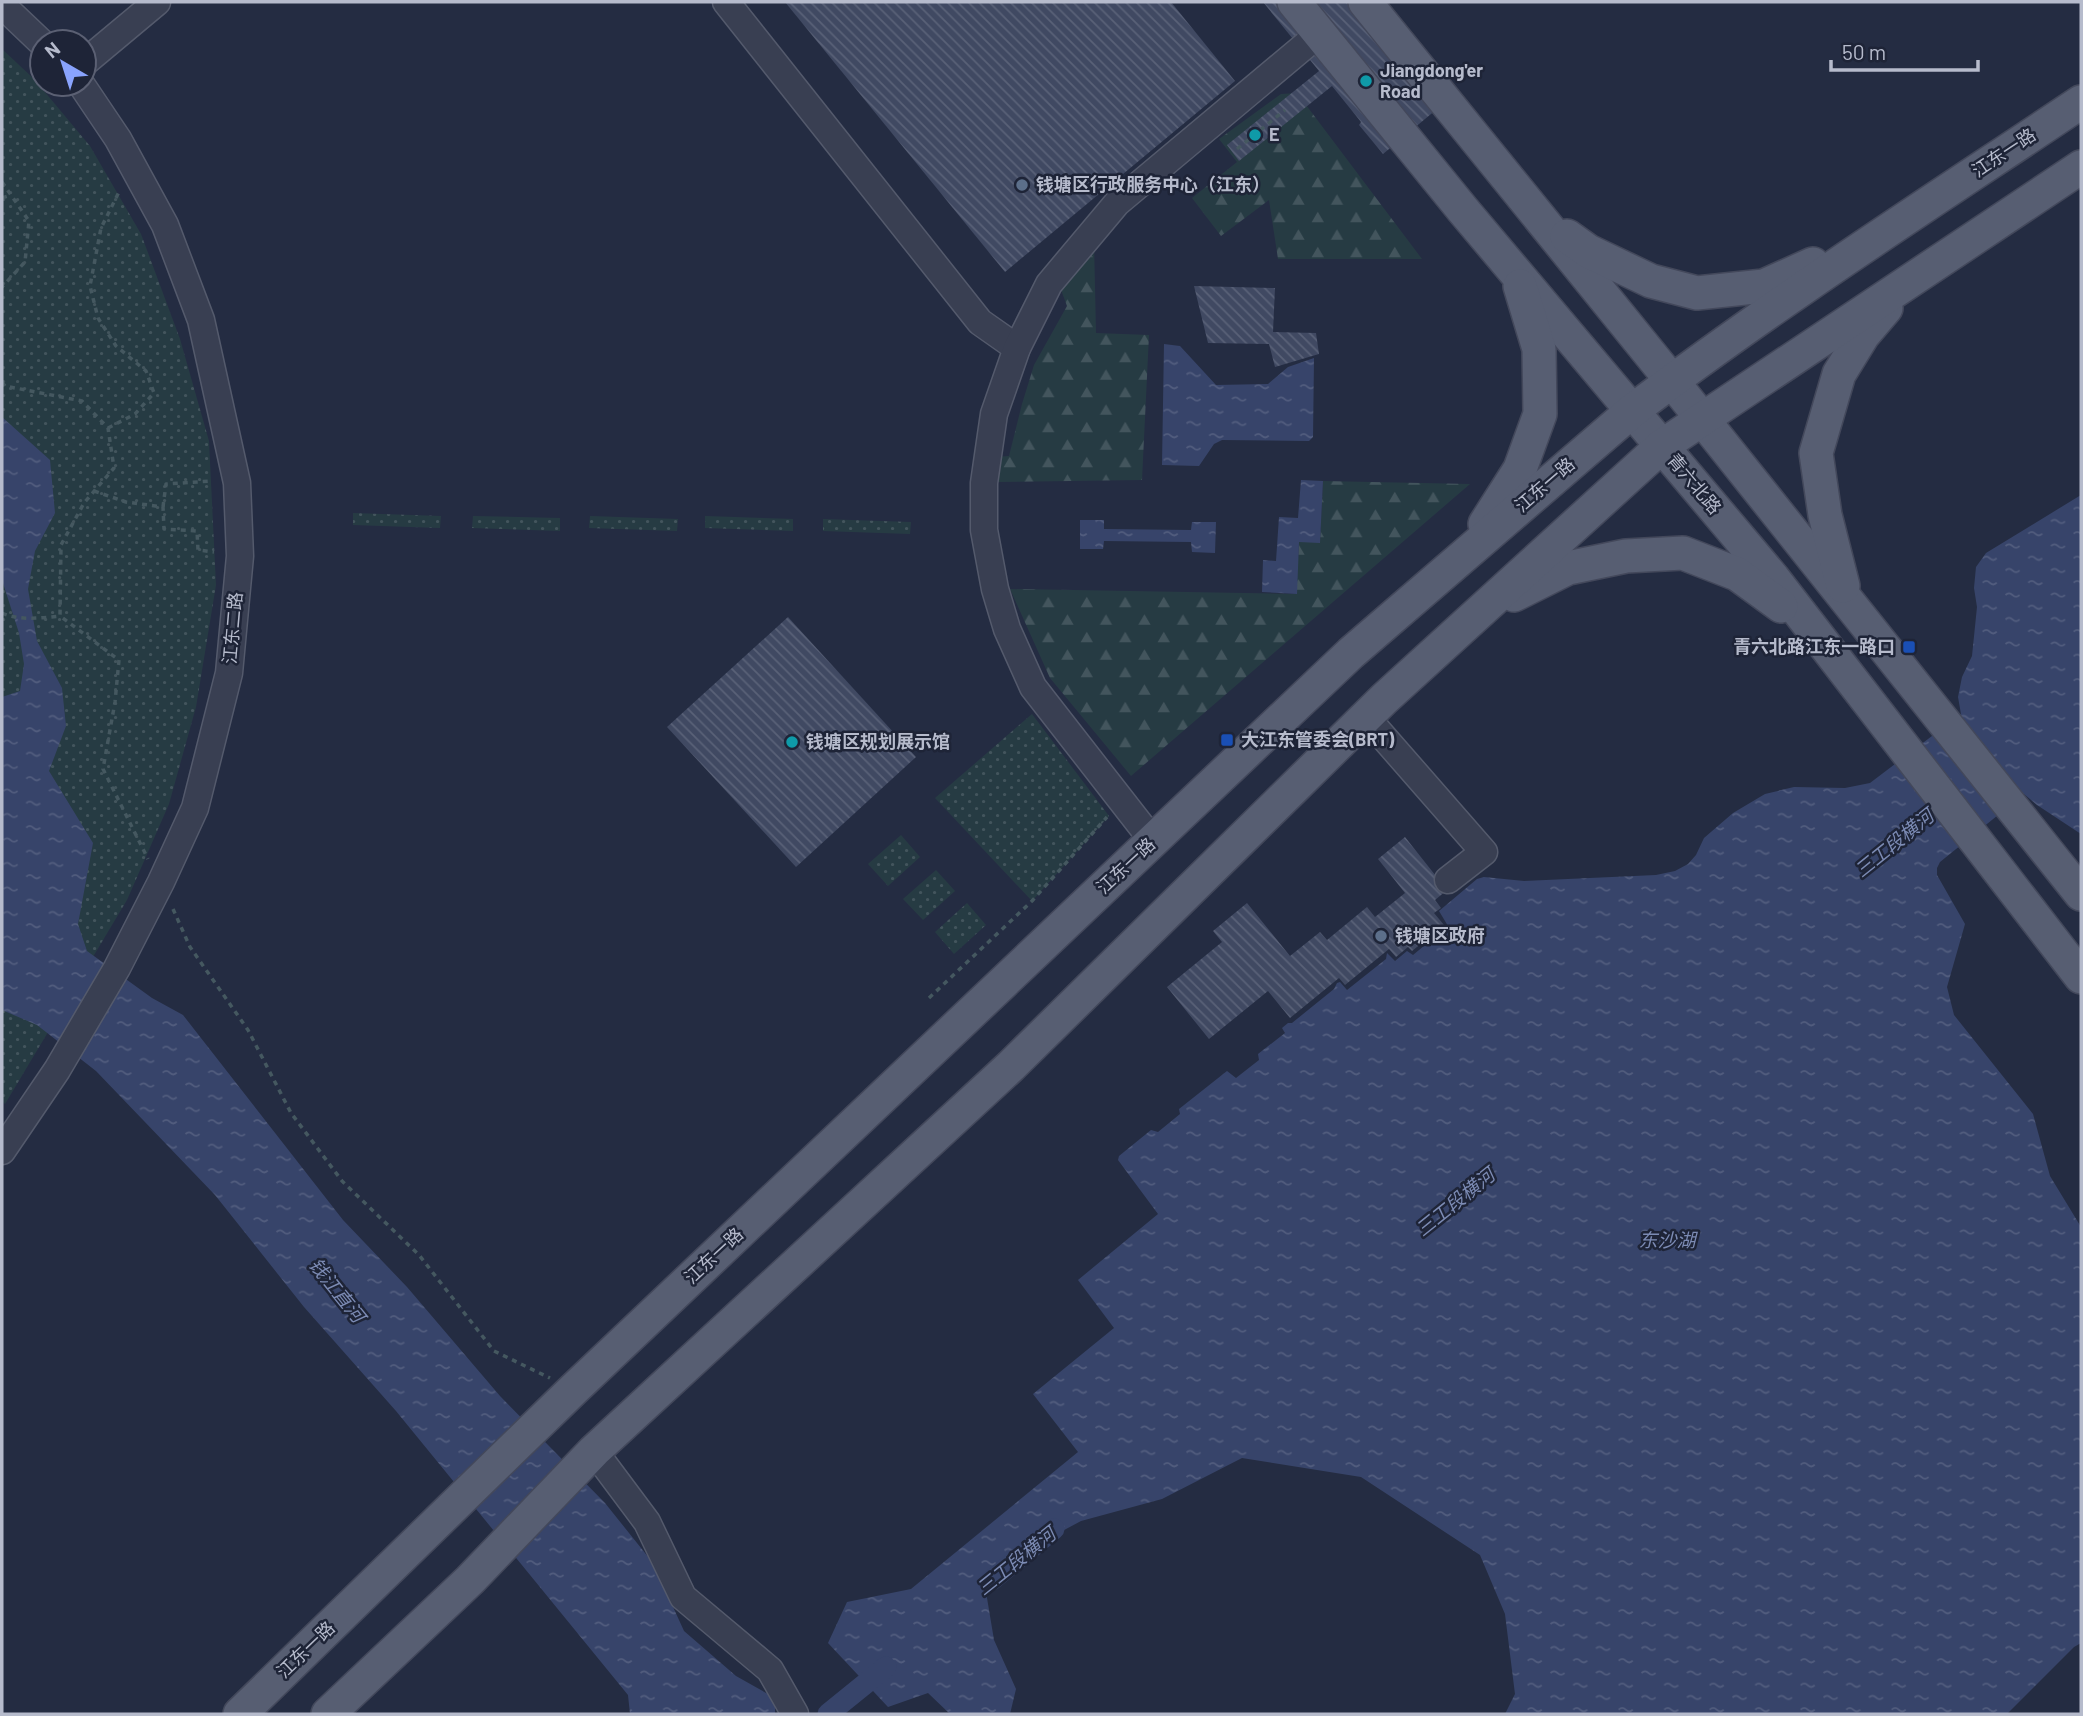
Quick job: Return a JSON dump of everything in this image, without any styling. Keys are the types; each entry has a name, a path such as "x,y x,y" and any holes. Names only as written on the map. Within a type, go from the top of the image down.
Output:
{"main road":[{"name":"青六北路","path":"1294,2 1517,274 1773,578 2081,977"},
{"path":"1365,2 1541,217 2081,894"},
{"name":"江东一路","path":"240,1714 537,1424 1351,653 1632,411 1883,234 2081,102"},
{"path":"328,1714 470,1580 586,1460 1011,1066 1366,717 1662,446 2081,167"},
{"path":"1541,217 1588,251 1651,281 1697,293 1764,286 1883,234"},
{"path":"1466,554 1520,470 1540,414 1539,349 1517,274"},
{"path":"1847,599 1825,515 1816,453 1839,374 1863,335 1910,280"},
{"path":"1477,614 1568,568 1626,556 1683,553 1737,574 1812,629"}],"street":[{"path":"98,51 157,2"},
{"path":"726,2 981,322 1017,348"},
{"path":"2,5 28,30"},
{"path":"1153,841 1033,687 1007,629 995,589 984,530 984,483 994,414 1017,348 1049,284 1117,202 1320,33"},
{"name":"江东二路","path":"2,1151 57,1070 117,968 195,808 229,673 240,556 237,483 201,320 165,225 118,139 90,98"},
{"path":"1366,717 1490,847 1448,880"},
{"path":"586,1460 647,1522 682,1597 770,1670 795,1714"}],"path":[{"path":"1237,149 1285,110"},
{"path":"108,428 135,414 154,393 146,371 116,346 98,318 90,286 101,228 117,193 137,173"},
{"path":"2,182 29,221 25,262 2,287"},
{"path":"2,198 11,195"},
{"path":"2,382 5,386 82,401 108,428 114,468 84,503 61,545 60,615"},
{"path":"211,481 166,484 163,507 164,529 197,531 198,550 214,552"},
{"path":"94,491 126,502 163,507"},
{"path":"2,613 37,618 60,615 119,660 115,702 103,769 134,835 161,882 190,947 248,1030 291,1113 342,1181 419,1255 495,1351 574,1389"},
{"path":"929,998 1032,901 1122,800"}],"green space":[{"path":"2,49 28,73 28,98 50,98 90,146 141,234 180,339 209,441 216,585 196,707 169,804 127,900 5,1104 2,1101"},
{"path":"1297,93 1422,259 1278,259 1269,200 1221,236 1192,198 1237,162 1219,139 1281,94"},
{"path":"1094,242 1096,333 1149,335 1142,480 997,482 996,457 1009,456 1034,365 1067,306 1060,287"},
{"path":"1323,481 1470,484 1131,776 1050,678 1010,589 1296,594 1299,542 1320,542"},
{"path":"353,513 441,516 440,528 353,525"},
{"path":"473,516 560,518 560,531 472,528"},
{"path":"590,516 678,519 677,531 589,528"},
{"path":"705,516 793,519 793,531 705,528"},
{"path":"823,519 911,522 910,534 823,531"},
{"path":"1032,714 1109,816 1032,901 935,798"},
{"path":"901,835 920,857 888,886 868,864"},
{"path":"936,870 955,891 923,920 903,899"},
{"path":"967,903 986,925 954,954 935,932"}],"water":[{"path":"1164,344 1180,346 1216,385 1268,384 1288,367 1314,358 1313,437 1309,441 1222,440 1214,444 1199,466 1162,465"},
{"name":"钱江直河","path":"2,417 50,460 55,513 35,551 28,589 37,641 62,688 66,726 49,771 93,843 78,924 87,951 152,998 183,1015 343,1220 407,1287 500,1396 605,1503 653,1563 684,1631 736,1676 775,1698 775,1714 630,1714 628,1695 396,1411 304,1307 215,1195 96,1071 37,1025 2,1010 2,697 20,691 24,664 19,633 2,580"},
{"path":"1301,480 1323,481 1320,543 1299,542 1297,594 1262,592 1263,560 1276,561 1279,517 1298,518"},
{"name":"东沙湖","path":"2081,495 2081,834 2024,794 1940,862 1937,875 1965,924 1947,987 1954,1015 2033,1114 2050,1176 2081,1227 2081,1643 2007,1714 1505,1714 1515,1694 1505,1614 1480,1555 1361,1477 1242,1458 1162,1499 1081,1521 1023,1552 986,1592 994,1640 1016,1689 1010,1714 950,1714 928,1693 888,1707 828,1643 847,1602 911,1589 1078,1452 1033,1394 1114,1328 1078,1280 1158,1214 1118,1160 1119,1156 1151,1130 1158,1132 1180,1114 1179,1109 1227,1071 1236,1078 1259,1060 1258,1054 1285,1033 1282,1028 1334,989 1337,983 1340,982 1347,990 1386,959 1387,953 1395,961 1407,951 1413,955 1448,926 1439,911 1477,879 1484,877 1524,881 1656,875 1675,871 1688,864 1704,838 1733,813 1765,794 1794,787 1845,788 1870,783 1961,714 1958,697 1962,677 1972,656 1977,607 1974,588 1976,567 1986,553"},
{"path":"1080,520 1104,520 1104,529 1191,530 1192,522 1216,522 1215,553 1192,552 1191,542 1104,541 1103,549 1080,549"}],"building":[{"name":"钱塘区行政服务中心（江东）","path":"785,2 1171,2 1235,81 1005,272"},
{"name":"Jiangdong'er Road","path":"1263,2 1355,2 1443,104 1383,154 1332,86 1239,161 1227,145 1319,71"},
{"path":"1194,286 1275,288 1273,332 1316,333 1319,354 1275,367 1269,344 1208,343"},
{"name":"钱塘区规划展示馆","path":"788,617 916,757 796,867 667,727"},
{"name":"钱塘区政府","path":"1405,837 1447,890 1435,900 1441,908 1434,913 1444,925 1412,951 1408,947 1396,957 1389,949 1345,985 1339,978 1290,1018 1268,991 1209,1039 1167,987 1222,942 1213,931 1247,903 1290,956 1320,932 1327,940 1367,907 1375,917 1405,893 1378,859"}],"waterway":[{"name":"三工段横河","path":"992,1580 1054,1529"},
{"name":"三工段横河","path":"828,1714 886,1667"}],"place":[{"name":"Jiangdong'er Road","path":"1366,81"},
{"name":"E","path":"1255,135"},
{"name":"钱塘区行政服务中心（江东）","path":"1022,185"},
{"name":"青六北路江东一路口","path":"1909,647"},
{"name":"大江东管委会(BRT)","path":"1227,740"},
{"name":"钱塘区规划展示馆","path":"792,742"},
{"name":"钱塘区政府","path":"1381,936"}]}
